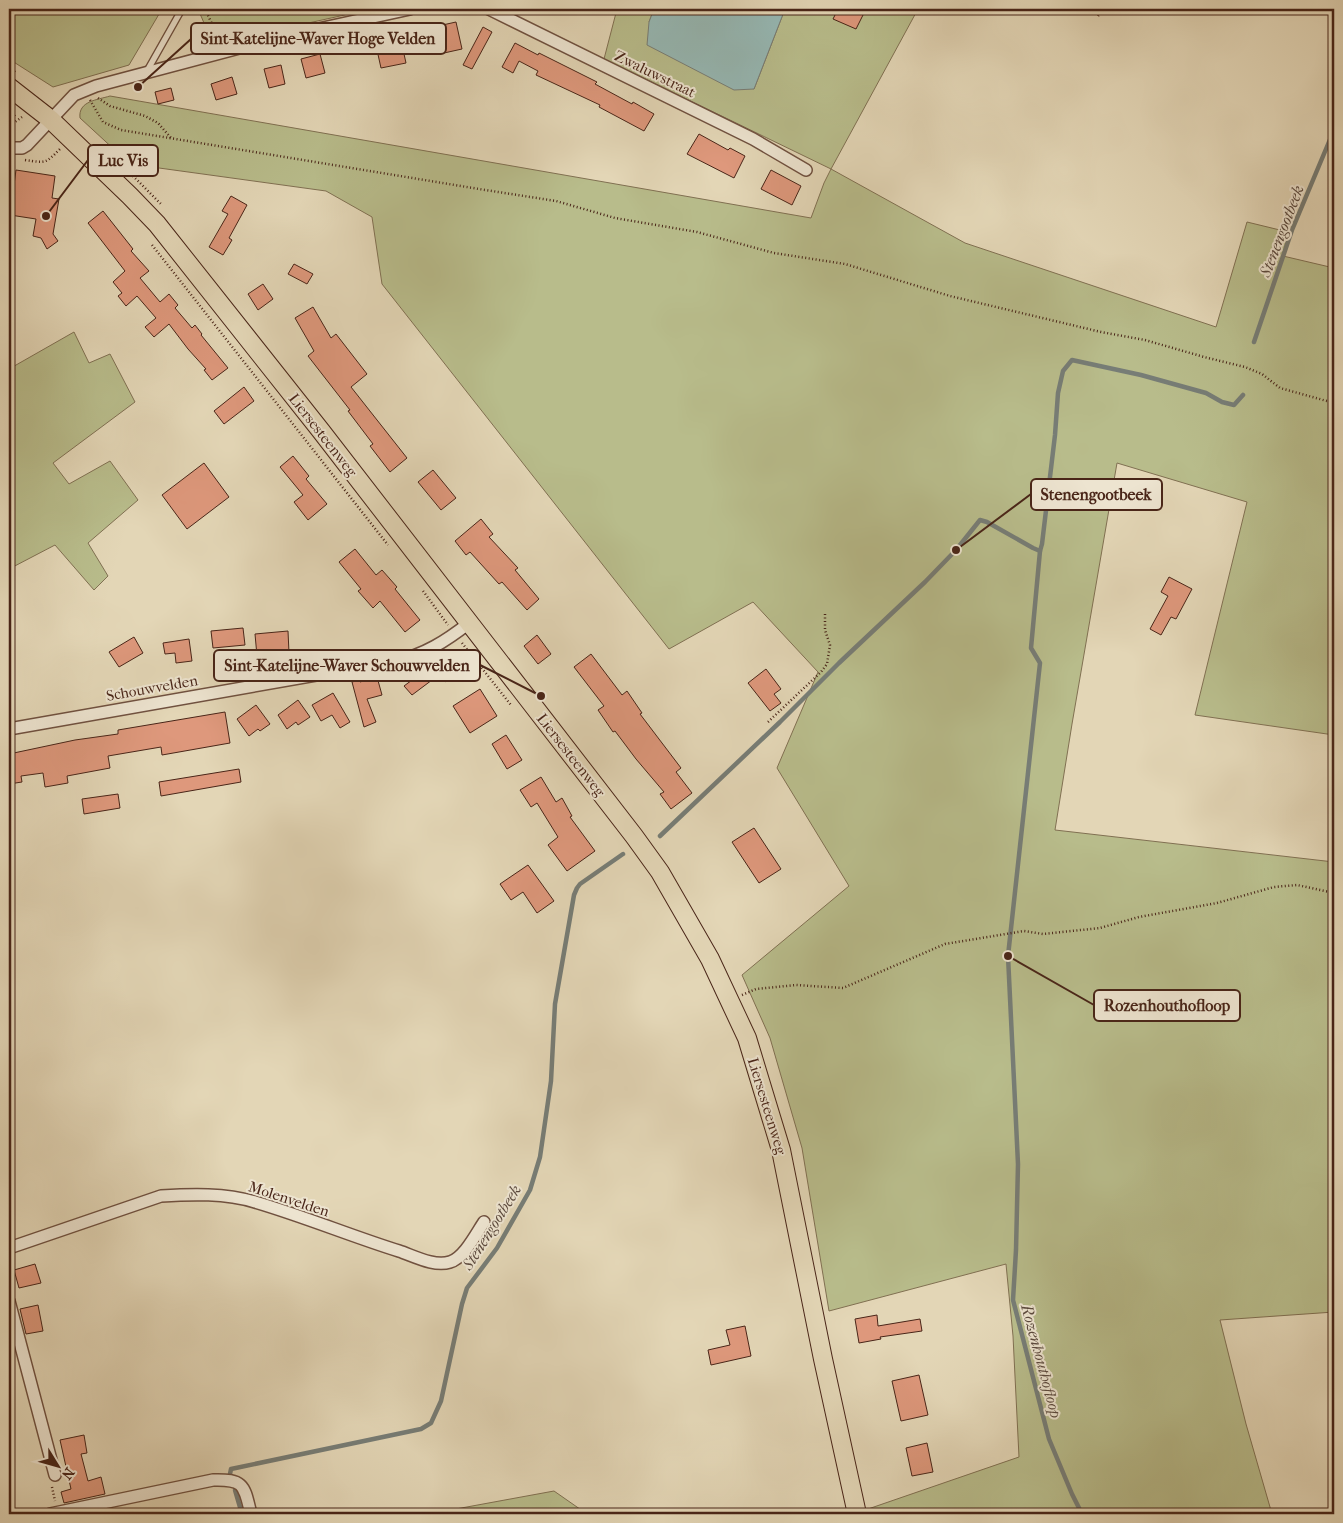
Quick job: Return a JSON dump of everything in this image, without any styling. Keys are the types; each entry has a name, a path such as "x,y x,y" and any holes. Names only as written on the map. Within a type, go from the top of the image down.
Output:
{"main road":[{"path":"9,87 22,106"},
{"name":"Liersesteenweg","path":"22,106 50,119 157,224 315,423 660,872 710,959 747,1038 781,1150 823,1359 857,1514"}],"street":[{"path":"9,148 22,148 27,145 74,95 85,90 277,38 410,9"},
{"name":"Zwaluwstraat","path":"489,9 753,139 806,170"},
{"name":"Schouwvelden","path":"9,729 396,661 425,652 469,623"},
{"name":"Molenvelden","path":"9,1248 160,1196 175,1195 209,1195 254,1201 438,1264 452,1262 466,1250 484,1222"},
{"path":"9,1301 55,1475"},
{"path":"54,1513 213,1480 234,1480 245,1491 251,1514"}],"lane":[{"path":"146,72 182,9"}],"path":[{"path":"205,9 225,52"},
{"path":"252,9 270,14 286,9"},
{"path":"1098,16 1102,9"},
{"path":"85,90 110,106 145,116 158,123 172,139"},
{"path":"85,90 103,122 121,130 556,201 615,218 697,232 774,254 846,264 950,296 1144,340 1245,367 1262,374 1280,388 1334,403"},
{"path":"9,112 14,116 22,106"},
{"path":"9,120 15,122 22,117"},
{"path":"24,160 46,162 58,150 62,153"},
{"path":"149,241 392,550"},
{"path":"421,588 506,700 516,710"},
{"path":"768,722 827,664 830,645 825,630 825,614"},
{"path":"729,1000 756,989 796,985 843,988 946,944 1019,932 1043,934 1100,928 1139,917 1217,903 1274,887 1297,885 1334,893"},
{"path":"54,1513 52,1484 55,1475"}],"green space":[{"path":"9,9 162,9 129,65 53,87 9,59"},
{"path":"198,9 372,9 213,44"},
{"path":"617,9 654,9 649,22 754,89 785,9 918,9 831,169 604,59"},
{"path":"110,96 811,218 831,169 965,243 1216,327 1247,222 1288,232 1283,256 1334,268 1334,735 1195,715 1247,502 1117,463 1055,830 1334,862 1334,1312 1220,1320 1246,1424 1272,1514 870,1514 868,1509 1019,1457 1013,1336 1006,1264 829,1311 802,1148 770,1038 742,975 849,886 777,768 818,672 753,602 669,649 382,284 372,217 326,191 130,164 80,118 80,112 89,102"},
{"path":"74,332 89,363 110,354 135,402 53,463 69,484 110,461 138,500 88,543 108,576 94,590 55,545 9,569 9,369"},
{"path":"554,1491 587,1514 446,1514 445,1511"}],"water":[{"path":"654,9 785,9 754,89 734,90 647,45 649,22"}],"building":[{"path":"838,9 866,9 856,29 833,19"},
{"path":"456,22 462,49 444,53 438,26"},
{"path":"483,27 492,32 472,69 463,65"},
{"path":"400,36 406,63 381,68 375,41"},
{"path":"515,43 597,82 595,84 654,114 644,131 599,107 600,105 536,75 538,71 519,61 513,73 502,67"},
{"path":"320,54 325,73 306,78 301,59"},
{"path":"281,65 285,84 269,88 264,69"},
{"path":"232,77 237,94 216,100 211,84"},
{"path":"171,88 174,100 158,104 155,92"},
{"path":"699,134 728,150 730,148 745,156 734,178 687,154"},
{"path":"16,170 55,176 52,198 59,199 53,234 58,241 47,249 41,238 33,236 36,219 10,215"},
{"path":"771,170 801,186 792,205 761,189"},
{"path":"231,196 247,205 229,238 232,240 223,255 209,247 228,214 222,211"},
{"path":"103,211 133,249 131,251 149,271 140,278 160,302 169,294 178,305 175,308 192,328 195,325 228,368 212,380 204,370 206,369 169,324 154,337 145,327 156,318 137,296 126,306 118,296 122,293 113,282 125,271 88,223"},
{"path":"294,264 313,274 307,284 288,274"},
{"path":"263,284 273,299 258,310 248,294"},
{"path":"313,307 331,338 336,334 367,374 351,387 407,458 390,472 370,446 373,444 348,411 350,410 308,356 314,351 295,318"},
{"path":"244,387 254,401 224,424 214,411"},
{"path":"293,456 309,476 306,479 327,504 308,520 294,502 303,495 280,467"},
{"path":"204,463 229,497 187,529 162,495"},
{"path":"433,470 456,498 441,510 418,482"},
{"path":"481,519 493,534 489,537 518,568 515,570 539,599 527,610 502,582 499,584 470,552 466,555 455,541"},
{"path":"355,549 376,575 382,570 397,587 395,589 420,620 405,632 380,601 373,608 358,591 361,589 339,562"},
{"path":"1169,577 1192,589 1176,619 1171,617 1161,635 1150,629 1168,596 1161,592"},
{"path":"243,628 245,645 213,648 211,631"},
{"path":"288,631 289,653 257,656 255,634"},
{"path":"537,635 551,654 538,664 524,646"},
{"path":"134,637 143,653 119,667 109,652"},
{"path":"189,639 192,661 176,663 175,653 165,654 163,643"},
{"path":"447,654 459,670 445,682 440,674 412,695 404,686"},
{"path":"591,654 622,695 627,691 642,713 640,714 681,768 676,772 692,793 671,809 660,794 664,792 615,731 613,732 598,710 604,706 574,667"},
{"path":"766,669 781,689 774,694 781,703 770,711 748,683"},
{"path":"377,677 382,695 367,699 376,722 364,727 352,682 359,680 360,682"},
{"path":"480,689 497,716 470,733 453,706"},
{"path":"333,693 350,722 340,728 332,715 321,721 312,705"},
{"path":"298,700 310,717 298,725 296,722 287,729 278,715"},
{"path":"256,705 270,724 260,731 258,729 249,736 237,719"},
{"path":"225,712 230,743 162,755 161,747 108,756 110,768 67,776 68,783 45,787 43,773 21,776 22,782 9,784 9,754 75,740 118,734 118,730"},
{"path":"506,735 522,760 507,769 492,744"},
{"path":"239,769 241,782 161,796 159,782"},
{"path":"541,777 556,802 562,798 572,816 570,817 595,851 567,871 548,845 558,837 537,803 531,807 520,790"},
{"path":"118,794 120,808 84,814 82,799"},
{"path":"754,828 781,869 759,883 732,842"},
{"path":"528,865 554,901 537,913 523,892 511,900 500,884"},
{"path":"35,1264 41,1283 19,1288 14,1270"},
{"path":"38,1305 43,1331 26,1334 20,1309"},
{"path":"877,1315 878,1326 920,1319 922,1331 880,1337 881,1339 859,1343 855,1319"},
{"path":"745,1326 751,1356 711,1365 708,1350 730,1345 726,1330"},
{"path":"919,1375 928,1415 901,1421 892,1381"},
{"path":"84,1435 87,1453 81,1454 88,1481 101,1477 105,1494 64,1503 61,1492 71,1489 60,1440"},
{"path":"927,1443 933,1472 912,1476 906,1448"}],"waterway":[{"name":"Stenengootbeek","path":"1254,342 1292,230 1334,130"},
{"name":"Stenengootbeek","path":"660,836 925,582 956,550 980,520 1040,551 1055,435 1058,393 1063,371 1072,360 1141,375 1206,393 1222,402 1234,405 1243,395"},
{"name":"Rozenhouthofloop","path":"1040,551 1031,648 1040,663 1008,956 1018,1164 1013,1300 1049,1439 1082,1514"},
{"name":"Stenengootbeek","path":"230,1474 231,1469 421,1429 431,1423 441,1401 467,1288 497,1248 530,1190 540,1157 551,1081 555,1004 574,895 580,884 623,854"},
{"name":"Stenengootbeek","path":"235,1490 242,1514"}],"place":[{"name":"Sint-Katelijne-Waver Hoge Velden","path":"138,87"},
{"name":"Luc Vis","path":"46,216"},
{"name":"Stenengootbeek","path":"956,550"},
{"name":"Sint-Katelijne-Waver Schouwvelden","path":"541,696"},
{"name":"Rozenhouthofloop","path":"1008,956"}]}
